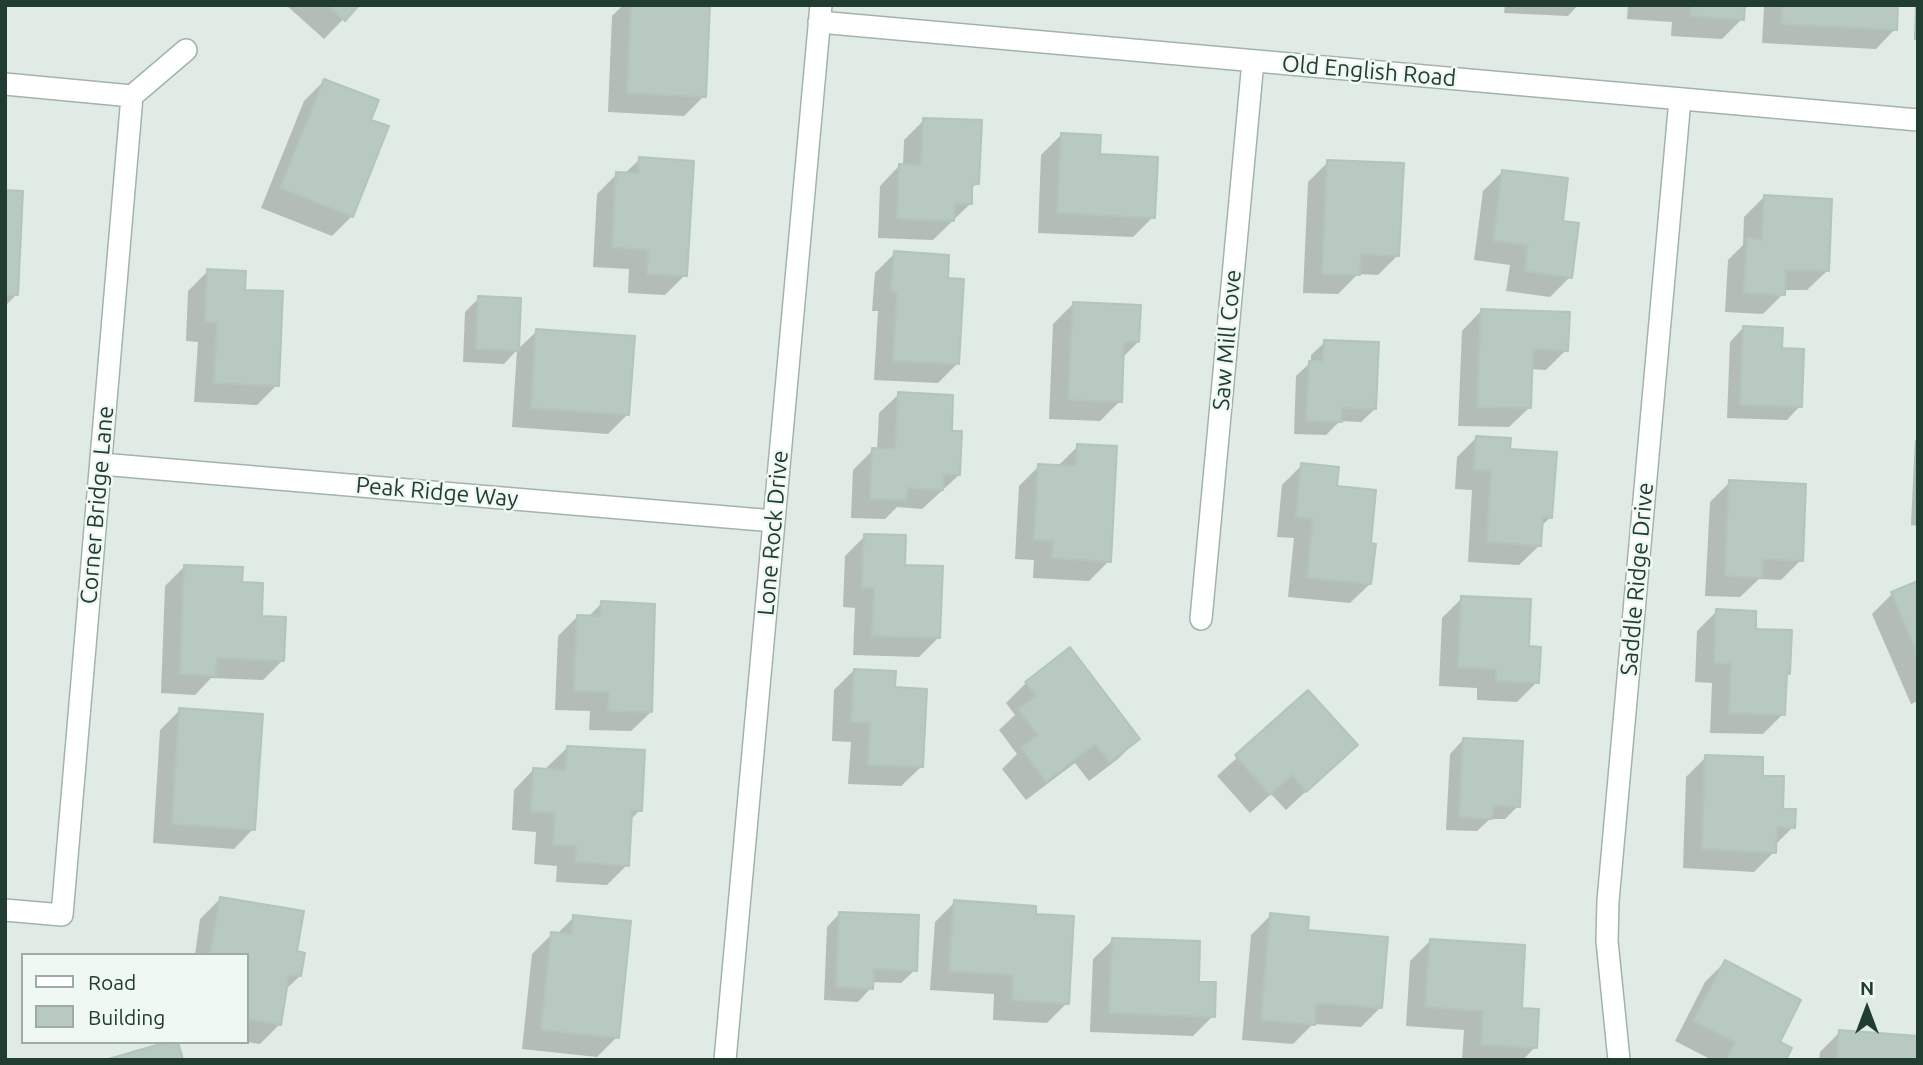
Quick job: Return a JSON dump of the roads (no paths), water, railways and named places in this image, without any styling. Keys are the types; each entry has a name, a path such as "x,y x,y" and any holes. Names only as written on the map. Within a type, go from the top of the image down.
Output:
{"street":[{"name":"Old English Road","path":"820,14 1253,61 1918,120"},
{"name":"Lone Rock Drive","path":"725,1060 820,14"},
{"path":"5,85 132,96 186,50"},
{"name":"Saw Mill Cove","path":"1201,619 1253,61"},
{"name":"Corner Bridge Lane","path":"5,910 62,915 132,96"},
{"name":"Saddle Ridge Drive","path":"1619,1060 1607,941 1608,901 1680,99"},
{"name":"Peak Ridge Way","path":"101,464 774,521"}]}
